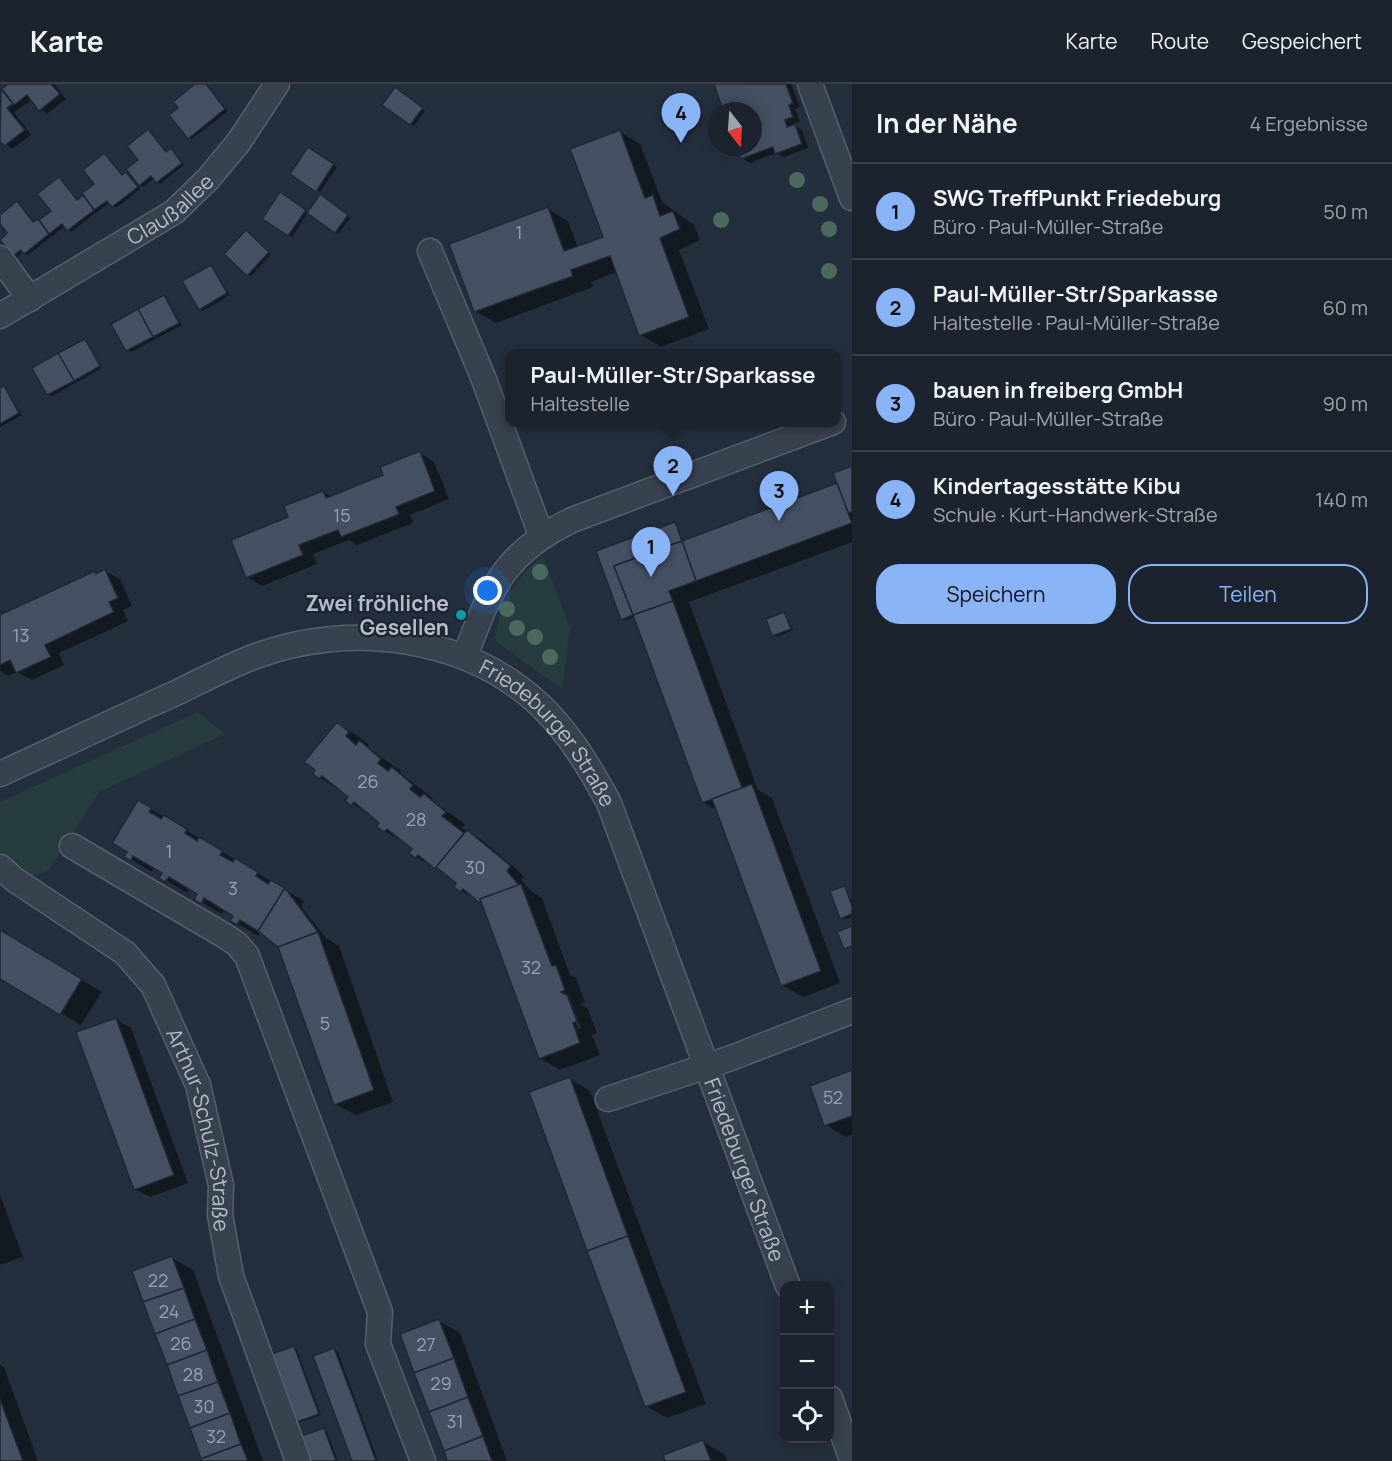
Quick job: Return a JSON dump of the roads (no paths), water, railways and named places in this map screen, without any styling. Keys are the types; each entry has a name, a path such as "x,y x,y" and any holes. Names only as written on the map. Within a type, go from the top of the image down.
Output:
{"street":[{"name":"Claußallee","path":"0,316 174,212 208,179 237,143 277,84"},
{"path":"810,84 844,150 852,198"},
{"path":"430,251 483,377 541,535"},
{"path":"0,258 30,299"},
{"path":"465,656 480,614 494,586 514,559 541,535 572,520 822,427"},
{"name":"Friedeburger Straße","path":"0,774 257,655 314,642 367,638 420,644 465,656 505,679 541,705 568,735 590,768 609,803 786,1281"},
{"path":"72,846 225,936 237,944 247,956 380,1312 378,1344 423,1461"},
{"name":"Arthur-Schulz-Straße","path":"0,867 15,880 125,953 153,985 198,1084 221,1185 220,1215 231,1276 298,1461"},
{"path":"608,1099 705,1066 852,1011"},
{"path":"834,1409 852,1460"}],"place":[{"name":"Kindertagesstätte Kibu","path":"681,143"},
{"name":"Paul-Müller-Str/Sparkasse","path":"673,496"},
{"name":"bauen in freiberg GmbH","path":"779,521"},
{"name":"SWG TreffPunkt Friedeburg","path":"651,577"},
{"name":"Zwei fröhliche Gesellen","path":"461,615"}]}
